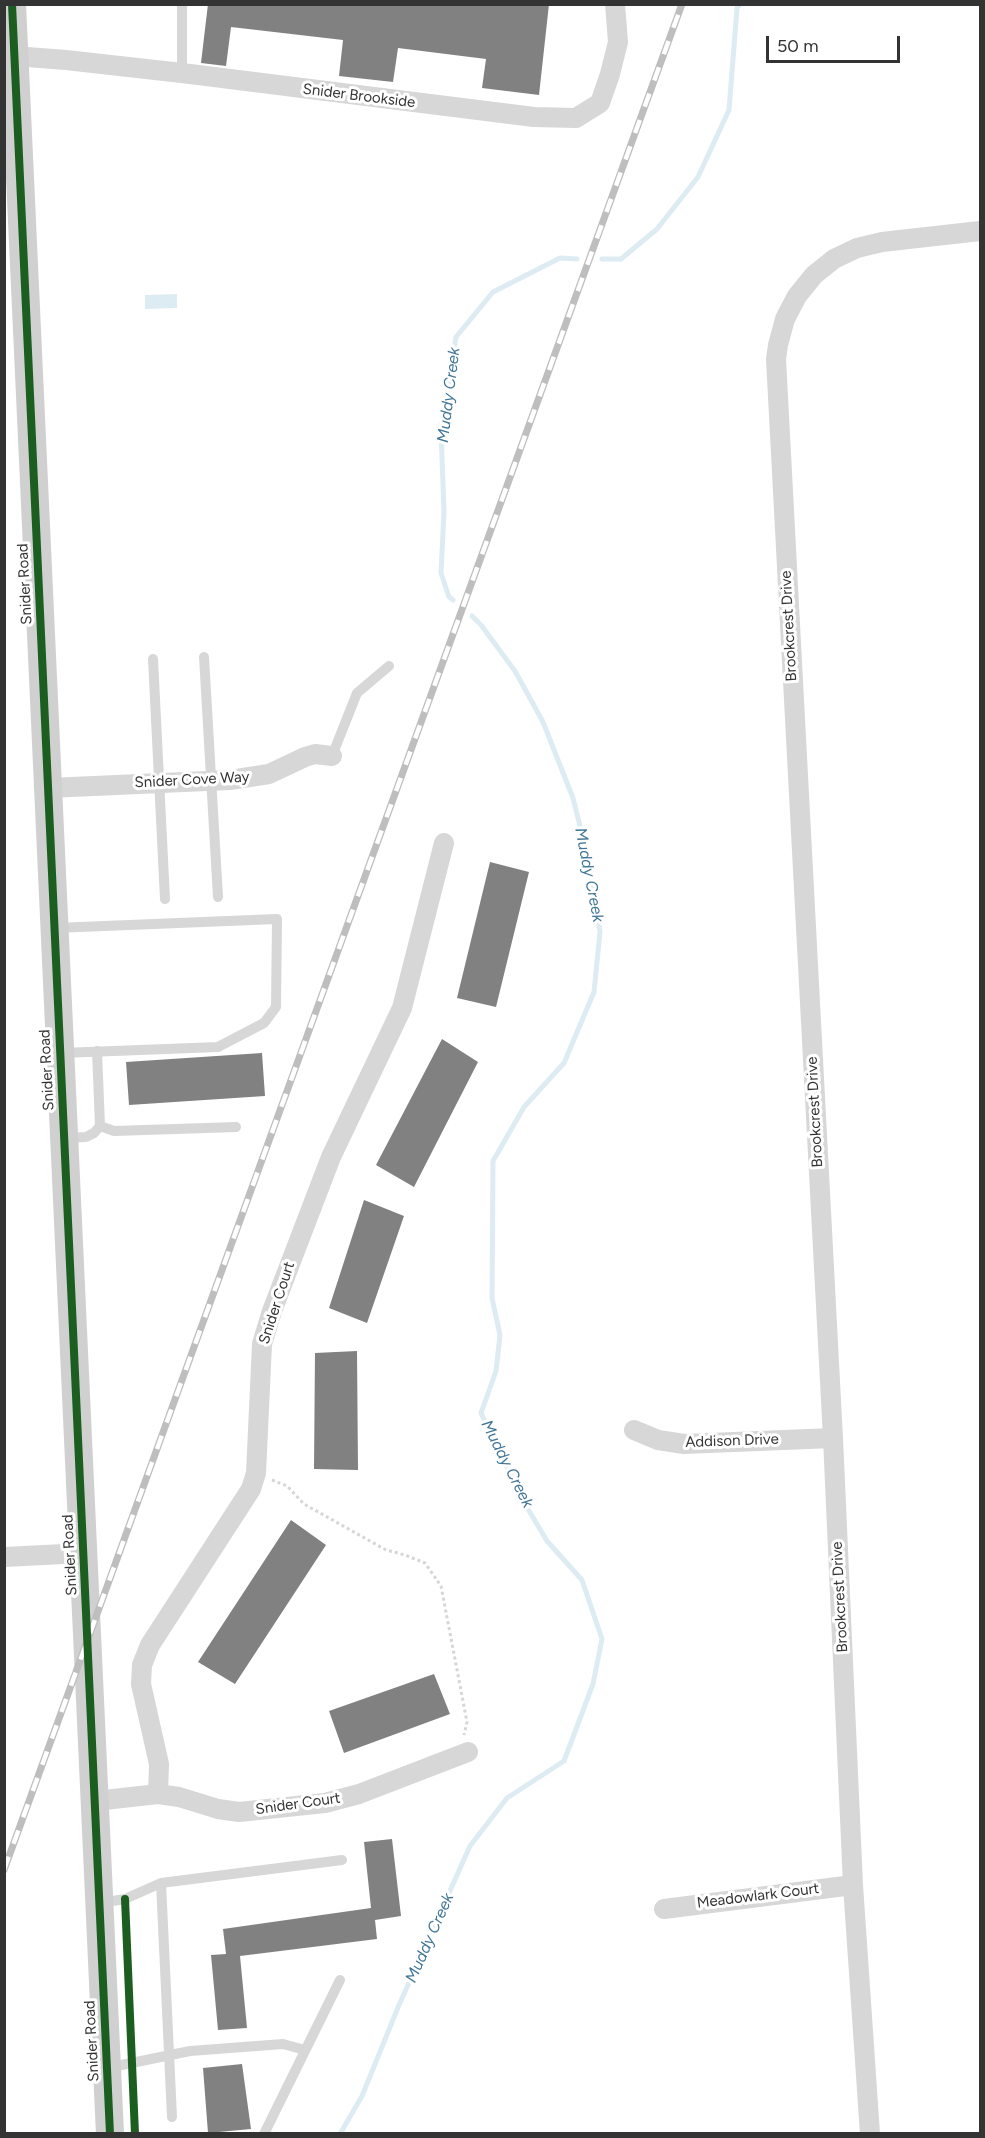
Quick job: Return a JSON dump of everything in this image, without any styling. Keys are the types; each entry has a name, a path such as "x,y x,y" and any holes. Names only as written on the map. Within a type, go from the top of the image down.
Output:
{"street":[{"name":"Snider Road","path":"12,4 110,2133"},
{"name":"Snider Brookside","path":"14,56 182,73 534,117 576,118 600,103 610,74 618,42 615,4"},
{"name":"Brookcrest Drive","path":"870,2133 853,1885 776,359 785,319 797,296 814,275 834,259 857,248 882,242 981,231"},
{"name":"Snider Cove Way","path":"48,788 213,780 269,774 315,754 332,756"},
{"name":"Snider Court","path":"158,1794 159,1764 141,1684 142,1665 150,1645 251,1489 256,1473 262,1344 265,1333 331,1157 402,1008 444,843"},
{"name":"Addison Drive","path":"634,1430 658,1440 684,1444 832,1438"},
{"path":"4,1557 84,1553"},
{"name":"Snider Court","path":"96,1802 158,1794 239,1812 325,1803 359,1794 468,1752"},
{"name":"Meadowlark Court","path":"664,1909 853,1885"}],"lane":[{"path":"182,4 182,73"},
{"path":"204,657 213,780 218,897"},
{"path":"153,659 165,899"},
{"path":"332,756 357,693 389,666"},
{"path":"54,928 277,919 276,1007 264,1023 218,1047 60,1053"},
{"path":"64,1138 86,1137 100,1126 97,1051"},
{"path":"100,1126 114,1131 236,1127"},
{"path":"100,1904 125,1899 161,1883 342,1860"},
{"path":"161,1883 172,2117"},
{"path":"264,2133 340,1980"},
{"path":"107,2068 190,2051 284,2044 306,2050"}],"path":[{"path":"256,1473 286,1486 304,1504 386,1550 425,1563 441,1586 467,1722 464,1733 468,1752"}],"shaded area":[{"path":"177,294 177,308 145,309 145,295"}],"building":[{"path":"208,4 549,4 539,95 482,88 486,59 398,48 393,82 339,76 343,40 231,27 226,66 201,63"},
{"path":"490,862 529,872 496,1007 457,998"},
{"path":"442,1039 478,1062 414,1187 376,1165"},
{"path":"262,1053 265,1096 129,1105 126,1062"},
{"path":"364,1200 404,1216 367,1323 329,1308"},
{"path":"357,1351 358,1470 314,1469 315,1353"},
{"path":"291,1520 326,1545 235,1684 198,1662"},
{"path":"434,1674 450,1714 344,1753 329,1711"},
{"path":"392,1839 401,1916 375,1920 377,1939 240,1956 247,2028 218,2030 211,1955 226,1954 223,1929 371,1908 364,1842"},
{"path":"242,2064 251,2129 208,2133 203,2068"}],"waterway":[{"name":"Muddy Creek","path":"602,259 621,259 657,229 698,177 729,110 737,8 740,4"},
{"name":"Muddy Creek","path":"453,600 449,597 441,573 444,512 441,430 456,337 493,292 560,258 577,259"},
{"name":"Muddy Creek","path":"340,2134 362,2096 399,2005 470,1846 507,1798 564,1761 593,1684 602,1639 582,1580 547,1541 525,1504 481,1413 496,1371 500,1335 492,1298 493,1161 524,1107 564,1063 594,992 600,932 589,862 573,798 543,722 515,671 472,616"}],"railway":[{"path":"4,1870 682,4"}],"cycle path":[{"path":"12,4 110,2134"},
{"path":"125,1899 135,2134"}]}
